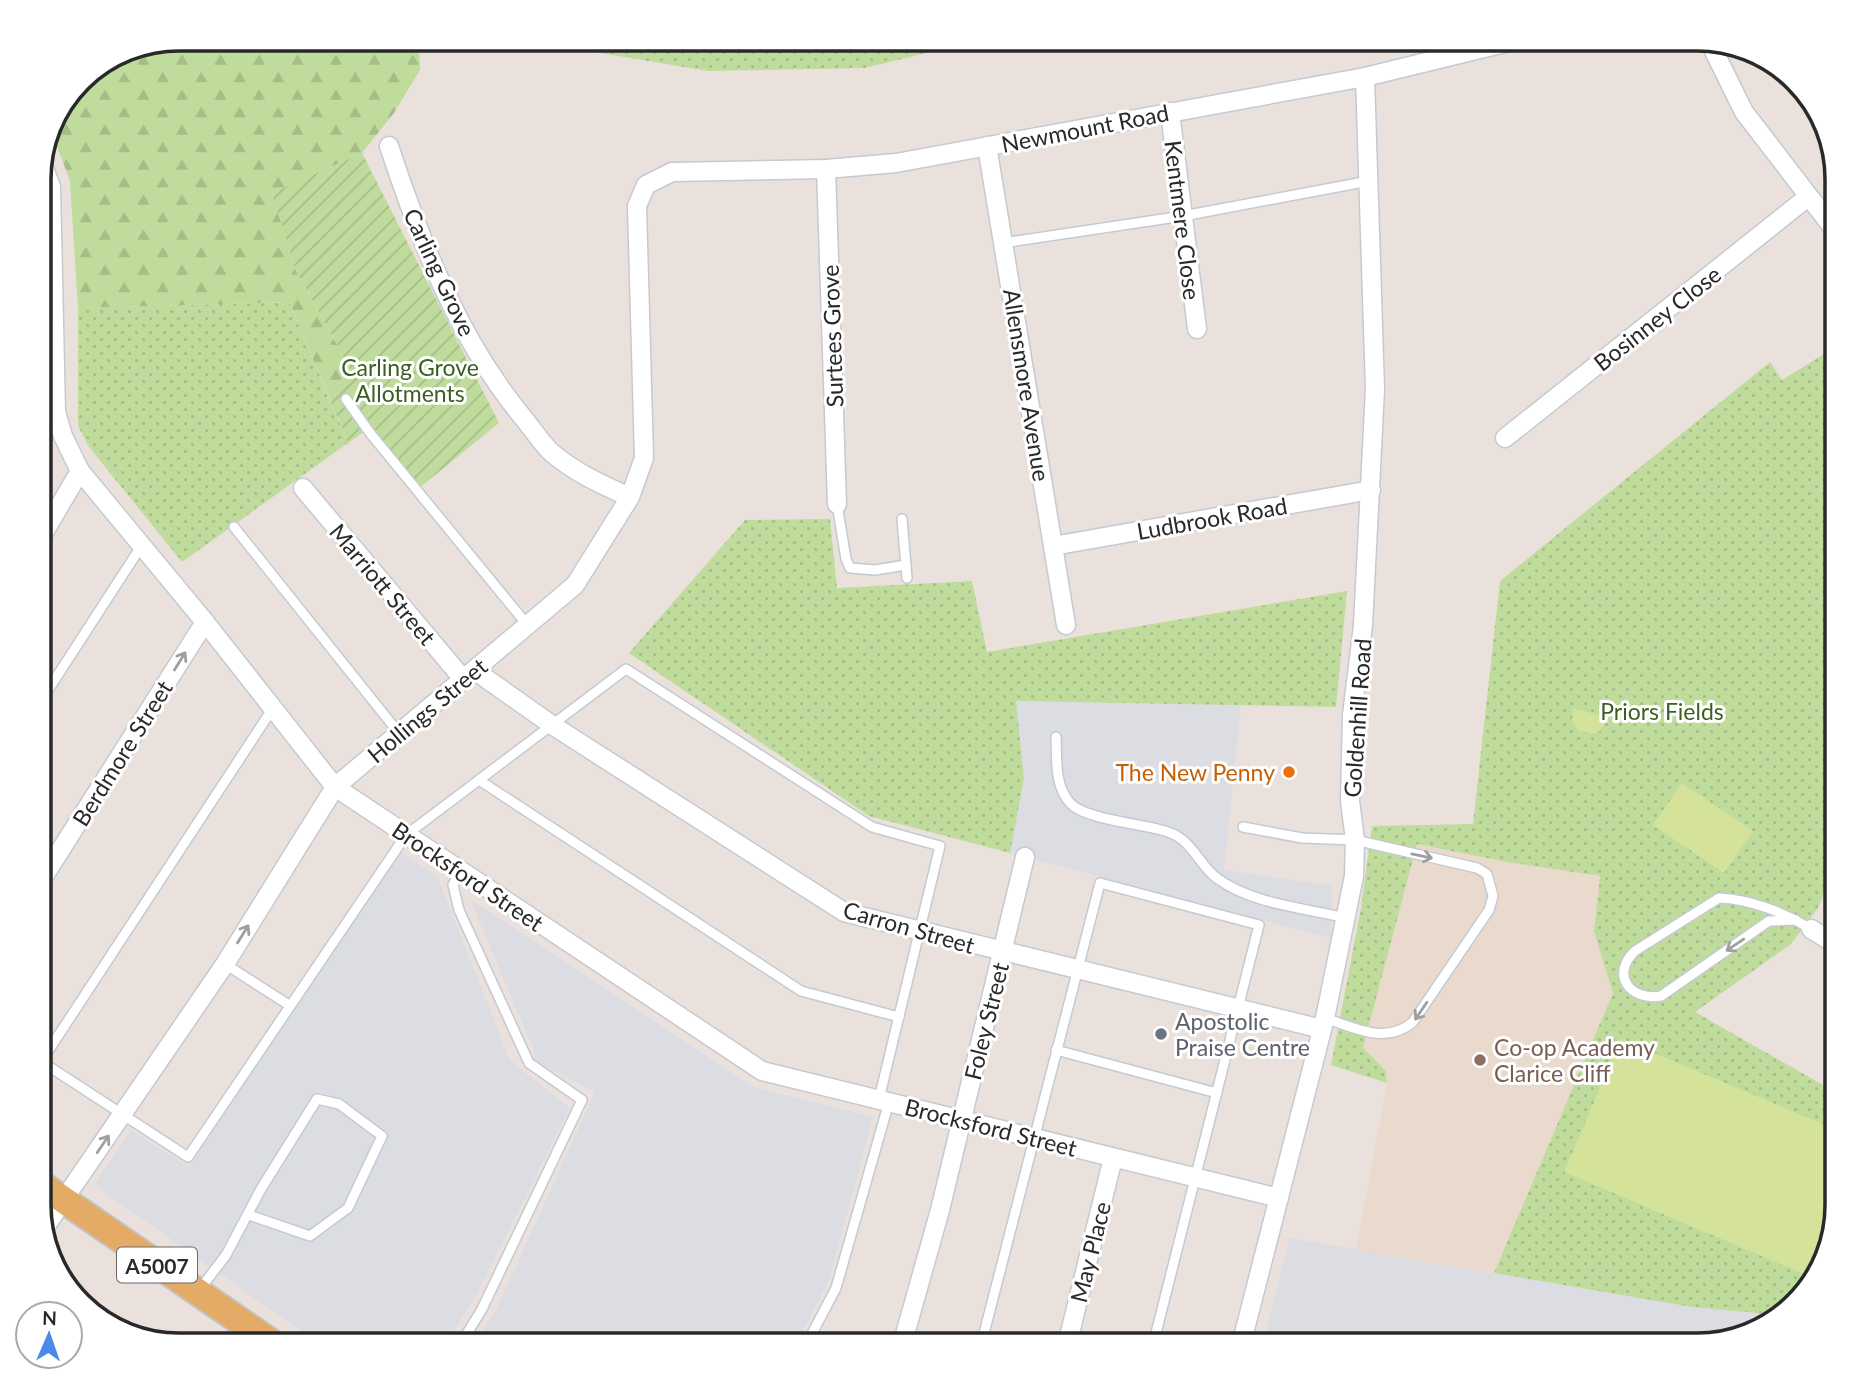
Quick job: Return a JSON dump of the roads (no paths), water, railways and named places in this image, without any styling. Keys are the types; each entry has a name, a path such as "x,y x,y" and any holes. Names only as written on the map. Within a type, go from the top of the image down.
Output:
{"main road":[{"name":"A5007","path":"51,1191 256,1333"}],"street":[{"name":"Newmount Road","path":"646,185 672,172 826,169 896,163 1365,77 1462,51"},
{"path":"1714,52 1744,112 1808,197 1825,208"},
{"name":"Goldenhill Road","path":"1244,1333 1324,1023 1354,876 1355,841 1351,822 1352,715 1363,625 1375,389 1365,77"},
{"name":"Kentmere Close","path":"1170,112 1197,328"},
{"name":"Carling Grove","path":"389,146 416,229 462,325 501,392 551,452 590,480 630,497"},
{"name":"Allensmore Avenue","path":"987,146 1066,625"},
{"name":"Surtees Grove","path":"826,169 837,504"},
{"name":"Hollings Street","path":"52,1218 225,964 335,787 468,674 529,627 575,585 630,497 644,458 637,206 646,185"},
{"name":"Bosinney Close","path":"1506,438 1808,197"},
{"name":"Brocksford Street","path":"51,386 63,436 80,471 205,622 335,787 762,1071 1279,1198"},
{"path":"51,521 80,471"},
{"name":"Marriott Street","path":"303,488 468,674"},
{"name":"Ludbrook Road","path":"1054,546 1371,490"},
{"name":"Berdmore Street","path":"51,865 205,622"},
{"name":"Carron Street","path":"468,674 844,912 1003,953 1238,1008 1324,1023"},
{"name":"Foley Street","path":"906,1333 940,1210 1024,858"},
{"path":"1803,925 1825,938"},
{"name":"May Place","path":"1070,1333 1113,1158"}],"lane":[{"path":"1003,243 1183,216 1369,181"},
{"path":"346,399 370,433 529,627"},
{"path":"837,504 846,559 850,568 875,570 906,565"},
{"path":"902,519 907,578"},
{"path":"234,527 398,733"},
{"path":"51,685 142,545"},
{"path":"51,1068 188,1157 406,835 626,669 872,827 940,846 899,1017 884,1101 836,1288 813,1333"},
{"path":"51,1044 274,708"},
{"path":"1056,737 1059,786 1072,806 1101,817 1171,832 1194,849 1215,877 1242,893 1346,918"},
{"path":"480,780 801,991 899,1017"},
{"path":"1243,827 1301,838 1355,841 1477,868 1487,874 1493,896 1489,910 1413,1022 1403,1031 1392,1034 1324,1023"},
{"path":"460,871 453,885 459,910 529,1063 582,1100 482,1309 468,1333"},
{"path":"984,1333 1100,883 1259,925 1156,1333"},
{"path":"1719,898 1756,905 1803,925 1769,921 1661,996 1646,998 1635,993 1626,983 1624,972 1627,959 1635,951 1719,898"},
{"path":"225,964 289,1005"},
{"path":"1056,1050 1217,1093"},
{"path":"197,1293 226,1255 250,1215 261,1189 317,1099 339,1104 366,1121 382,1136 348,1208 310,1236 250,1215"}],"place":[{"name":"The New Penny","path":"1289,772"},
{"name":"Apostolic Praise Centre","path":"1161,1034"},
{"name":"Co-op Academy Clarice Cliff","path":"1480,1060"}],"park label":[{"name":"Carling Grove Allotments","path":"410,380"},
{"name":"Priors Fields","path":"1662,711"}]}
